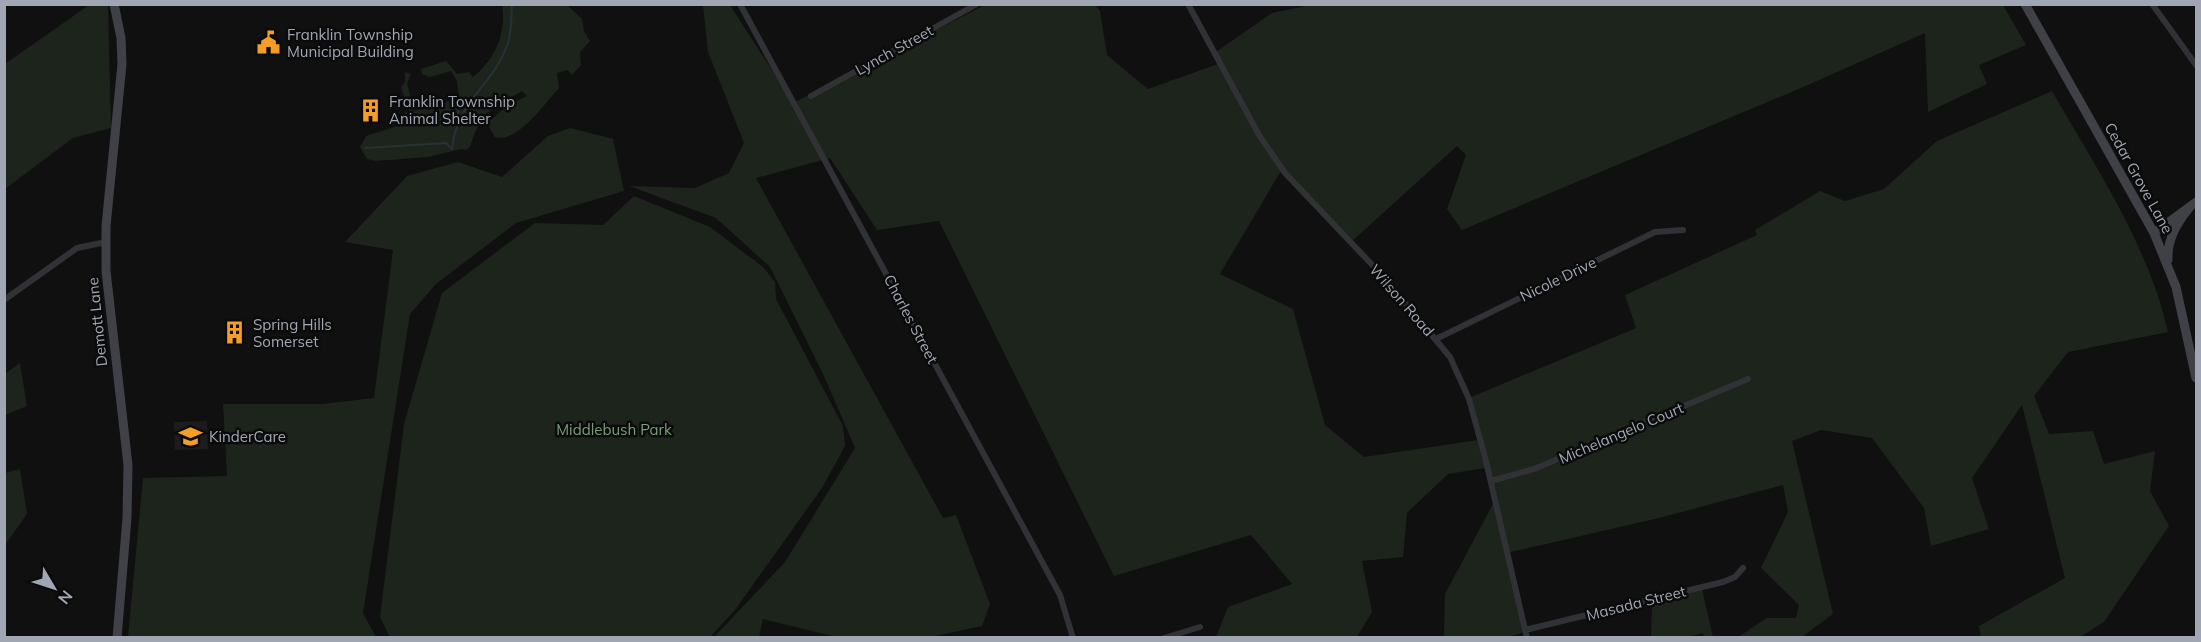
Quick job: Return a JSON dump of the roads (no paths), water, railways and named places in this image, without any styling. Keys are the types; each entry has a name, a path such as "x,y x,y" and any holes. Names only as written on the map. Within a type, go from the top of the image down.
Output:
{"street":[{"name":"Demott Lane","path":"114,4 121,38 122,64 106,242 106,271 128,465 127,518 117,638"},
{"name":"Charles Street","path":"740,4 1060,595 1073,638"},
{"name":"Lynch Street","path":"811,96 977,4"},
{"name":"Wilson Road","path":"1188,4 1259,135 1285,172 1379,272 1450,357 1469,399 1491,481 1527,638"},
{"name":"Cedar Grove Lane","path":"2025,4 2154,233 2176,287 2196,378"},
{"path":"2152,4 2196,65"},
{"path":"2154,233 2193,204"},
{"path":"2168,269 2171,238 2177,224 2193,204"},
{"name":"Nicole Drive","path":"1436,339 1655,232 1683,230"},
{"path":"4,300 77,248 106,242"},
{"name":"Michelangelo Court","path":"1491,481 1534,469 1748,379"},
{"name":"Masada Street","path":"1525,630 1723,582 1735,577 1743,568"},
{"path":"1164,638 1200,627"}],"waterway":[{"path":"452,149 455,132 461,118 501,60 507,46 511,31 512,4"},
{"path":"458,111 458,120"},
{"path":"365,148 446,143 452,149"}],"place":[{"name":"Franklin Township Municipal Building","path":"269,43"},
{"name":"Franklin Township Animal Shelter","path":"371,110"},
{"name":"Spring Hills Somerset","path":"235,333"},
{"name":"KinderCare","path":"191,436"}],"park label":[{"name":"Middlebush Park","path":"614,429"}]}
